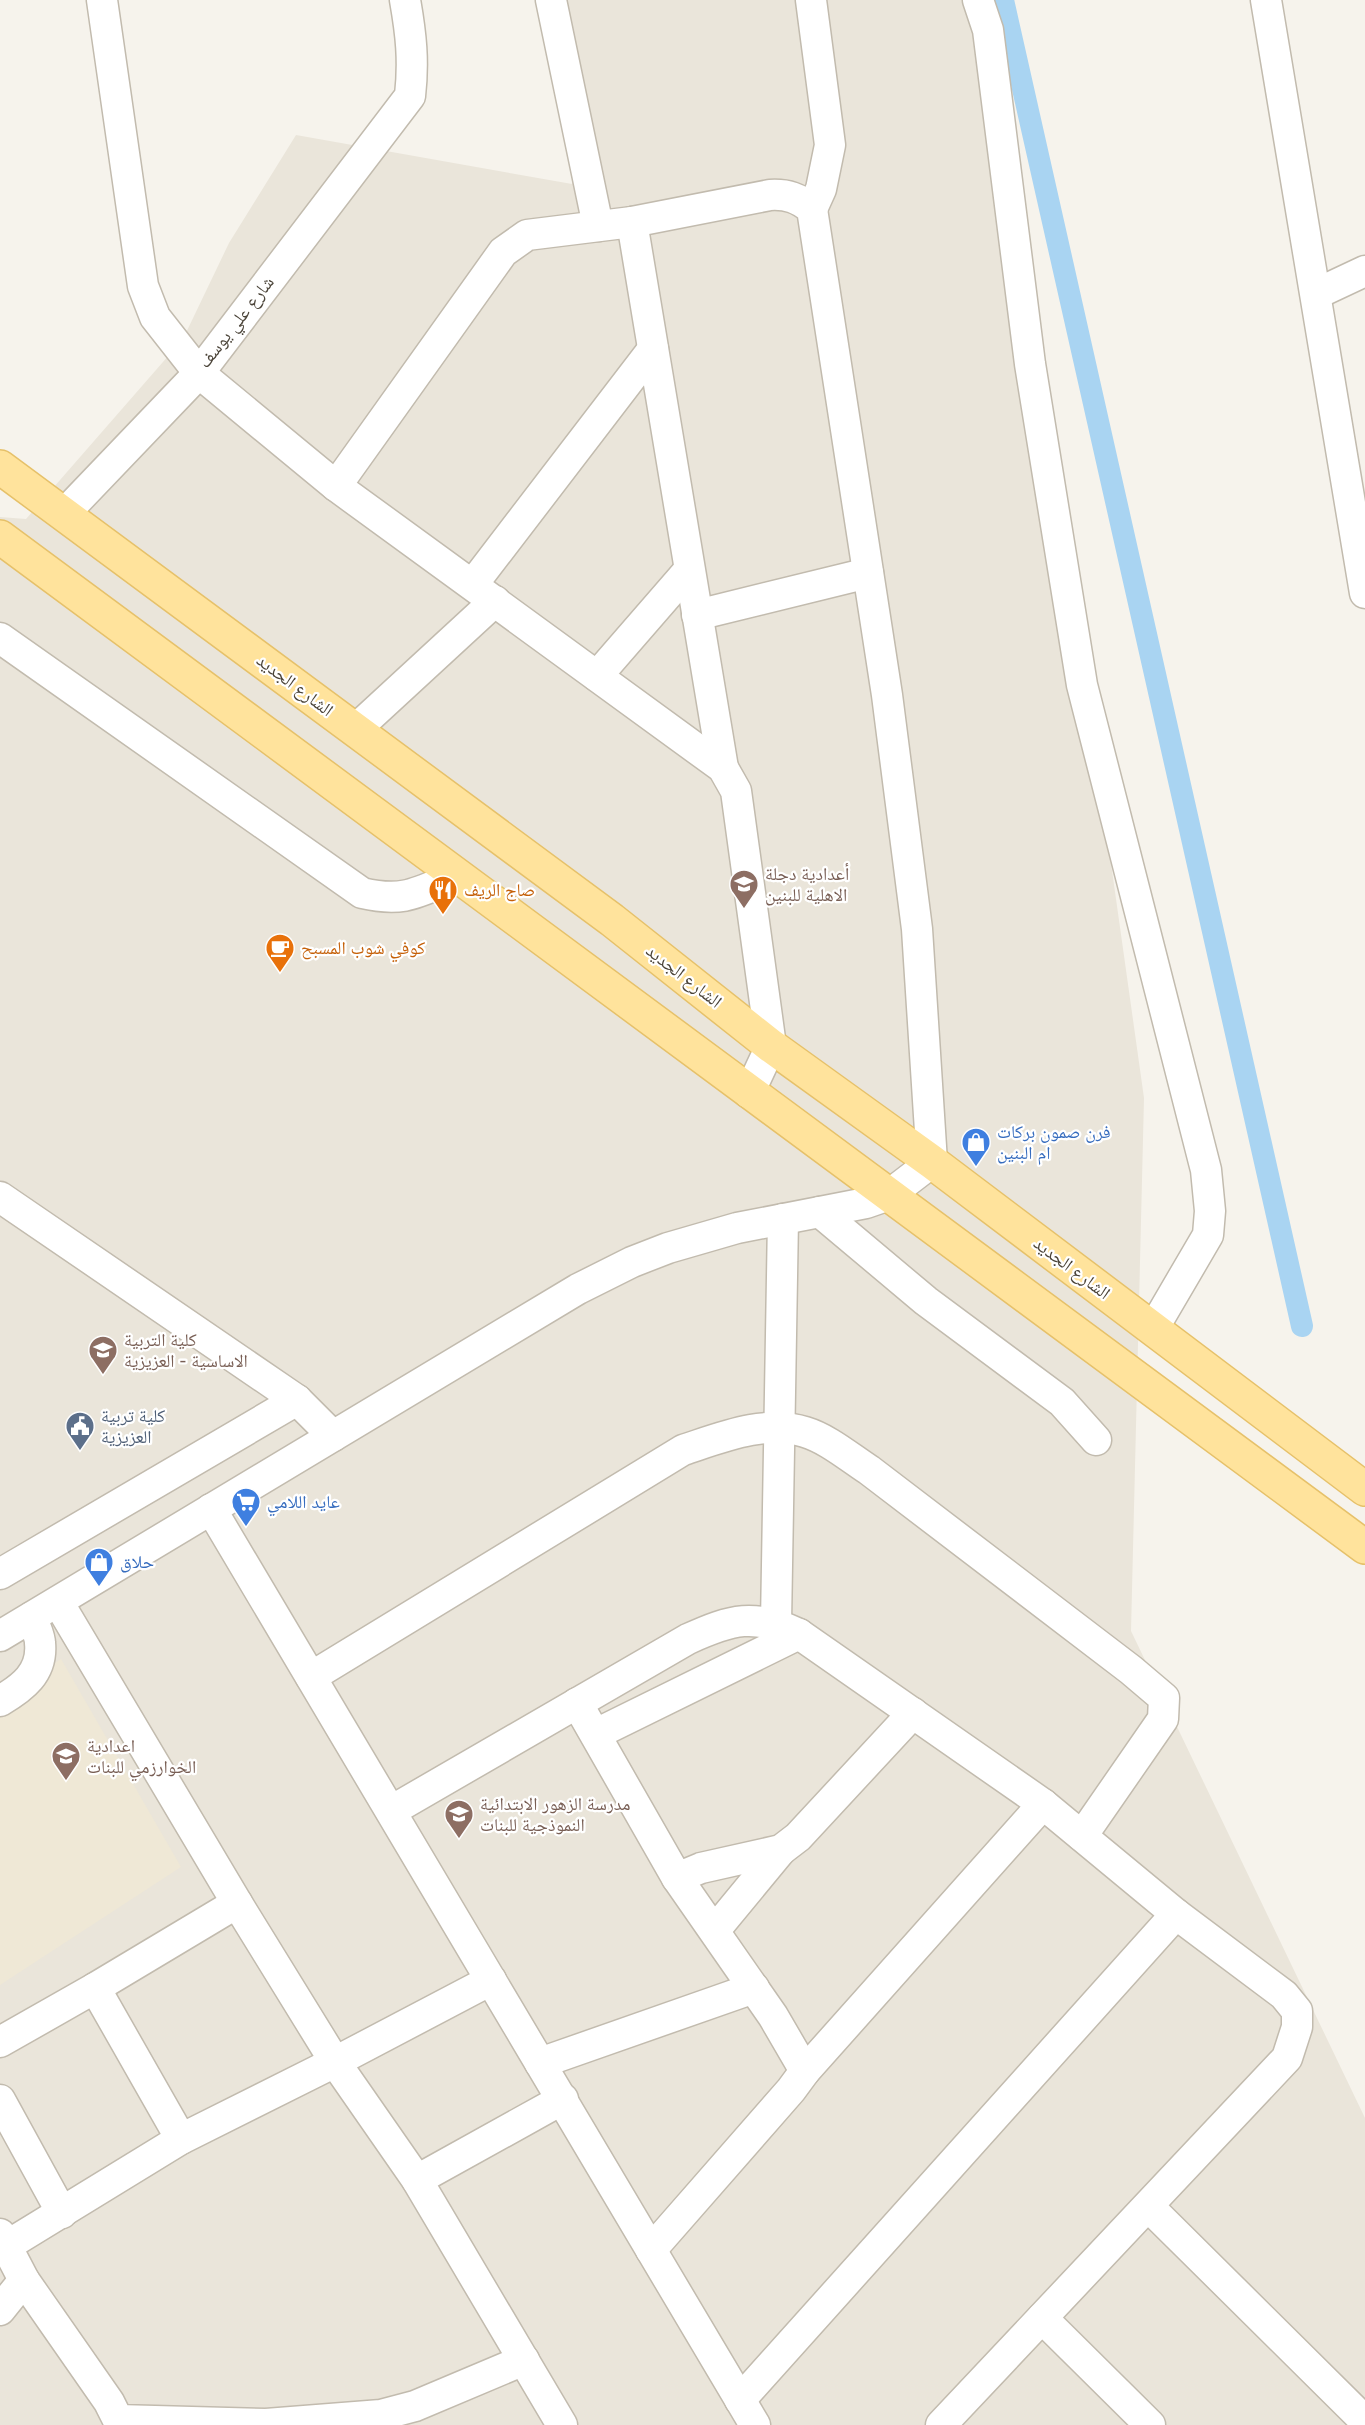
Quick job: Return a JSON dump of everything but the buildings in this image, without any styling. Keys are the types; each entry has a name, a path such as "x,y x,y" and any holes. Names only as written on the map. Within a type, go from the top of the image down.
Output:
{"main road":[{"name":"الشارع الجديد","path":"0,466 612,920 771,1046 932,1162 1365,1489"},
{"path":"0,537 1365,1547"}],"street":[{"name":"شارع علي يوسف","path":"102,0 143,286 155,317 199,373 410,96 414,66 405,0"},
{"path":"551,0 598,226"},
{"path":"0,1636 578,1288 632,1262 691,1241 737,1228 820,1212 889,1195 932,1162 917,929 887,694 812,209 821,189 830,145 811,0"},
{"path":"978,0 988,30 1030,364 1082,686 1206,1170 1210,1210 1208,1235 1153,1329"},
{"path":"1266,0 1365,593"},
{"path":"336,486 503,252 527,235 632,222 647,217 770,195 791,196 812,209"},
{"path":"632,222 723,768 736,791 771,1046 749,1093"},
{"path":"1316,294 1365,271"},
{"path":"355,730 484,593 653,349"},
{"path":"64,514 199,373 336,486 723,768"},
{"path":"597,676 689,570"},
{"path":"697,615 868,573"},
{"path":"0,638 362,893 384,898 408,897 457,876"},
{"path":"0,1197 297,1400 333,1436"},
{"path":"820,1212 926,1301 1062,1402 1096,1440"},
{"path":"783,1219 779,1429 787,1628"},
{"path":"0,1574 297,1400"},
{"path":"311,1677 683,1449 736,1432 779,1429 805,1432 835,1447 869,1470 1131,1670 1164,1698 1163,1719 1082,1836"},
{"path":"211,1509 563,2099 747,2413 1176,1914"},
{"path":"58,1602 237,1903 335,2062 417,2180 562,2425"},
{"path":"0,1701 20,1689 38,1667 40,1643 32,1617"},
{"path":"391,1811 688,1639 719,1625 740,1620 787,1628 914,1713 1043,1804 1176,1914 1284,1995 1296,2011 1297,2027 1287,2058 941,2425"},
{"path":"596,1734 787,1628"},
{"path":"577,1703 677,1878 754,1988 805,2071"},
{"path":"715,1930 781,1850 804,1830 914,1713"},
{"path":"651,2250 805,2071 1043,1804"},
{"path":"677,1878 700,1868 781,1850"},
{"path":"0,2042 237,1903"},
{"path":"491,1980 182,2139 62,2212 4,2239 24,2280 109,2402 116,2422 266,2424 381,2415 416,2406 524,2360"},
{"path":"95,1988 182,2139"},
{"path":"540,2063 754,1988"},
{"path":"417,2180 563,2099"},
{"path":"0,2100 62,2212"},
{"path":"1148,2206 1365,2421"},
{"path":"0,2310 24,2280"},
{"path":"1042,2318 1150,2425"}],"shaded area":[{"path":"547,0 976,0 1035,323 1144,1098 1131,1631 1365,2118 1365,2425 0,2425 0,517 26,519 183,339 229,243 296,135 572,184 573,114"},
{"name":"اعدادية الخوارزمي للبنات","path":"61,1659 181,1867 0,1985 0,1698"}],"waterway":[{"path":"1003,0 1302,1326"}],"place":[{"name":"أعدادية دجلة الاهلية للبنين","path":"744,910"},
{"name":"صاج الريف","path":"443,916"},
{"name":"كوفي شوب المسبح","path":"280,974"},
{"name":"فرن صمون بركات ام البنين","path":"976,1168"},
{"name":"كلية التربية الاساسية - العزيزية","path":"103,1376"},
{"name":"كلية تربية العزيزية","path":"80,1452"},
{"name":"عايد اللامي","path":"246,1528"},
{"name":"حلاق","path":"99,1588"},
{"name":"اعدادية الخوارزمي للبنات","path":"66,1782"},
{"name":"مدرسة الزهور الابتدائية النموذجية للبنات","path":"459,1840"}]}
